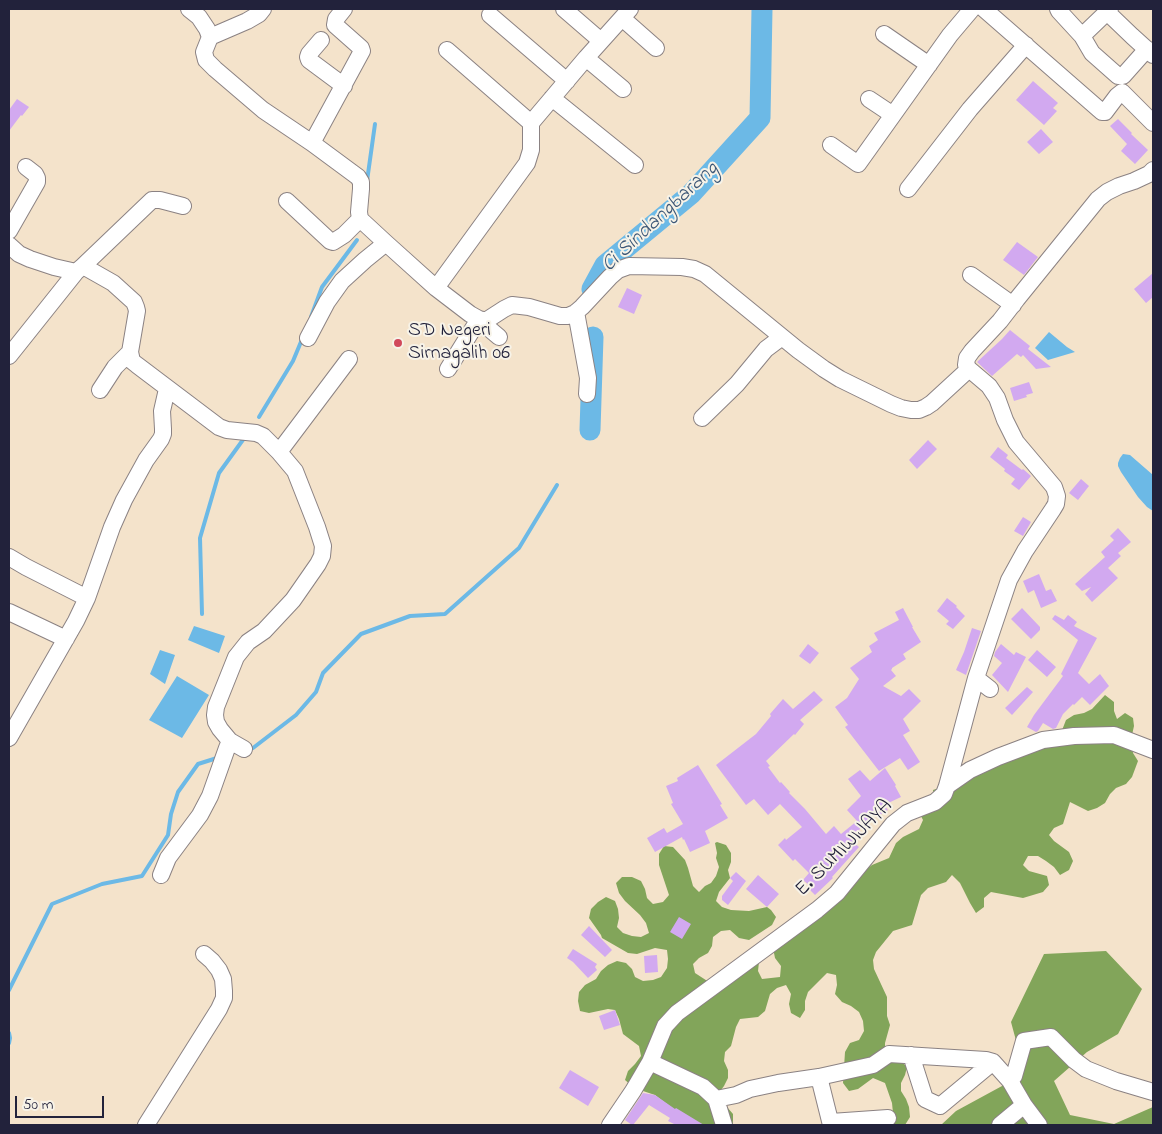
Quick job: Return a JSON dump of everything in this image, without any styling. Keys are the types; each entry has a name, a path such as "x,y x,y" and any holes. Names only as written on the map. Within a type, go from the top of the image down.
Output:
{"street":[{"path":"189,9 207,28 210,37"},
{"path":"263,9 259,14 247,21 210,37 205,47 204,55 206,60 264,110 358,177 361,182 360,219 344,235 333,242 287,200"},
{"path":"312,143 362,51 335,24 336,19 344,9"},
{"path":"564,9 601,41"},
{"path":"831,145 858,164 950,35 972,9"},
{"path":"984,9 1102,112 1105,112 1122,92 1153,123"},
{"path":"1058,9 1082,36 1092,53 1118,76 1123,76 1150,52 1132,36 1109,10 1082,36"},
{"path":"436,288 527,163 531,150 531,123 626,13 656,48"},
{"path":"490,14 567,81"},
{"path":"884,34 929,65"},
{"path":"321,40 309,54 309,60 344,86"},
{"path":"908,189 970,110 1026,45"},
{"path":"447,50 531,123"},
{"path":"586,58 623,89"},
{"path":"552,98 635,165"},
{"path":"869,99 893,116"},
{"path":"9,231 37,182 35,174 26,167"},
{"path":"947,786 976,678 1009,580 1025,551 1056,504 1058,496 1054,486 1016,442 997,398 988,386 969,370 966,365 967,358 972,350 1000,321 1098,200 1107,192 1149,174 1153,170"},
{"path":"9,356 80,269 152,200 160,200 182,206"},
{"path":"360,219 436,288 481,320 499,337"},
{"path":"308,338 327,302 342,281 386,243"},
{"path":"9,245 30,259 80,269 113,283 134,302 137,311 130,352 132,361 219,427 228,430 256,433 263,436 295,471 313,514 323,546 322,556 318,564 293,600 264,631 248,642 236,657 216,707 215,715 216,722 231,750 200,814 168,858 161,875"},
{"path":"448,369 481,320 493,317 512,305 529,307 560,316 568,316 576,312 618,270 629,266 682,267 706,274 810,359 840,379 891,404 911,410 919,410 932,403 969,370"},
{"path":"971,275 1013,305"},
{"path":"576,312 588,378 587,394"},
{"path":"702,418 737,384 766,349 782,337"},
{"path":"100,390 115,367 130,352"},
{"path":"279,452 349,359"},
{"path":"9,738 76,621 87,598 112,527 124,500 163,434 162,411 167,389"},
{"path":"9,557 87,598"},
{"path":"9,612 66,639"},
{"path":"976,678 990,688"},
{"name":"E. SUMIWIJAYA","path":"610,1125 650,1062 665,1026 677,1013 817,910 837,893 893,824 908,813 935,802 942,796 947,786 970,770 1043,740 1074,736 1114,735 1153,750"},
{"path":"146,1125 224,998 223,979 219,970 204,954"},
{"path":"1010,1081 1014,1076 1024,1041 1051,1037 1086,1069 1116,1081 1153,1092"},
{"path":"716,1098 736,1095 750,1089 778,1083 819,1077 873,1065 889,1054 986,1060 993,1062 1010,1081 1024,1105 1039,1125"},
{"path":"911,1055 925,1099 940,1106 993,1062"},
{"path":"650,1062 703,1087 716,1098 724,1125"},
{"path":"819,1077 831,1124 888,1118"},
{"path":"1000,1125 1024,1105"}],"green space":[{"path":"1105,695 1114,702 1114,711 1117,719 1125,713 1133,718 1133,753 1138,761 1132,777 1126,784 1116,788 1105,803 1097,808 1088,811 1070,802 1063,824 1054,828 1049,835 1069,852 1073,861 1069,870 1060,875 1054,867 1038,856 1028,856 1023,865 1029,871 1047,876 1049,885 1043,892 1023,898 991,892 984,898 984,907 976,913 960,883 952,875 946,882 928,888 921,895 912,925 893,931 876,952 873,960 874,969 887,997 887,1016 890,1025 885,1043 885,1052 900,1060 907,1067 901,1083 901,1091 909,1107 910,1117 905,1125 870,1125 893,1113 892,1103 885,1083 873,1078 858,1089 849,1091 843,1083 845,1052 850,1043 859,1040 864,1031 863,1021 859,1012 842,1002 835,994 837,985 836,975 827,973 808,992 805,1010 800,1018 791,1013 789,1004 791,994 786,985 777,988 770,994 765,1011 758,1017 740,1019 731,1046 725,1052 724,1061 728,1070 728,1078 718,1094 720,1102 733,1114 733,1125 693,1125 655,1095 640,1090 639,1092 625,1080 628,1071 641,1056 639,1046 623,1034 615,1010 608,1009 589,1013 580,1011 578,1001 579,992 585,985 596,979 608,965 617,961 626,963 632,969 635,977 643,981 661,977 667,968 667,950 655,948 637,954 628,953 602,938 589,918 591,909 606,897 615,901 619,918 617,927 623,933 641,937 649,933 646,923 640,915 619,893 616,883 622,877 632,877 641,881 647,898 653,904 663,902 669,895 659,865 659,854 664,846 673,847 685,860 693,886 699,892 711,883 719,867 715,843 726,845 731,853 731,862 728,870 730,878 719,892 716,901 722,907 731,910 749,911 767,907 776,917 772,925 749,940 739,938 730,930 721,931 713,937 712,946 708,953 693,964 695,973 715,986 759,962 758,971 762,979 780,977 781,966 775,958 773,948 851,889 863,872 872,865 889,858 896,843 903,837 919,829 923,820 920,814 935,802 933,790 1059,738 1066,720 1092,709"},
{"path":"1106,951 1142,989 1118,1034 1087,1052 1054,1081 1070,1115 1114,1124 1153,1107 1153,1125 941,1125 956,1111 1002,1086 1024,1070 1011,1022 1044,954"}],"water":[{"path":"1049,332 1075,352 1048,360 1035,348"},
{"path":"1123,454 1130,455 1153,475 1153,511 1138,497 1121,472 1118,463"},
{"path":"194,626 225,636 219,653 188,640"},
{"path":"160,650 175,655 165,684 150,674"},
{"path":"177,676 209,695 182,738 149,720"}],"building":[{"path":"1033,81 1058,103 1053,108 1057,111 1044,125 1016,100"},
{"path":"17,99 29,107 9,131 9,110"},
{"path":"1118,119 1148,150 1135,164 1121,151 1127,144 1110,126"},
{"path":"1041,129 1053,142 1039,154 1027,142"},
{"path":"1017,242 1038,257 1024,275 1003,260"},
{"path":"1153,273 1153,297 1146,303 1134,289"},
{"path":"627,288 642,295 634,314 618,307"},
{"path":"1010,330 1030,346 1028,349 1051,367 1036,369 1023,355 1021,357 1017,354 992,376 977,362"},
{"path":"1029,382 1033,393 1014,401 1010,388"},
{"path":"928,440 937,449 917,469 909,460"},
{"path":"998,447 1008,455 1006,458 1031,476 1019,490 1011,484 1015,479 990,457"},
{"path":"1081,479 1089,486 1078,500 1069,493"},
{"path":"1023,517 1031,522 1023,536 1014,531"},
{"path":"1118,528 1131,542 1118,553 1121,556 1108,568 1118,578 1092,602 1085,594 1091,587 1082,591 1075,584 1105,557 1101,552 1114,540 1110,536"},
{"path":"1039,574 1046,591 1051,589 1057,601 1041,608 1034,590 1028,593 1023,581"},
{"path":"947,598 965,616 953,629 946,624 949,621 937,611"},
{"path":"903,608 921,642 903,654 906,659 891,670 896,676 883,686 901,696 909,689 921,701 903,719 910,731 903,735 920,762 908,770 900,758 879,771 845,727 848,725 835,707 847,698 859,679 850,668 872,652 869,646 878,640 874,633 899,620 895,612"},
{"path":"1022,608 1040,627 1040,630 1031,639 1011,619"},
{"path":"1055,615 1064,620 1068,615 1077,622 1074,626 1097,638 1078,673 1089,684 1100,674 1109,686 1090,705 1082,697 1073,704 1063,714 1056,728 1053,729 1043,723 1036,732 1027,727 1063,676 1061,674 1078,640 1052,619"},
{"path":"972,628 981,631 966,675 956,670"},
{"path":"808,644 819,653 810,664 799,656"},
{"path":"1001,644 1014,655 1016,652 1026,657 1008,692 992,675 1002,663 994,656"},
{"path":"1037,650 1056,667 1047,677 1028,660"},
{"path":"1027,687 1033,692 1012,715 1005,708"},
{"path":"814,691 823,700 800,720 804,724 795,735 766,761 770,766 768,767 780,783 826,834 834,826 841,834 857,821 847,810 861,796 848,779 860,770 870,781 885,768 901,797 884,805 888,810 877,817 875,814 859,830 863,834 853,842 859,847 833,878 815,895 807,887 809,885 803,880 809,873 795,859 793,861 778,845 802,827 780,804 768,815 754,799 746,805 716,765 756,734 783,699 793,709"},
{"path":"698,765 722,804 720,805 728,818 705,831 710,843 690,852 682,837 655,852 647,838 664,828 667,833 683,824 671,804 673,803 666,786 678,781 677,778"},
{"path":"736,872 746,881 728,905 722,900 722,896 733,881 730,878"},
{"path":"758,875 779,894 767,907 746,889"},
{"path":"679,917 691,924 682,939 670,932"},
{"path":"589,926 612,950 605,957 581,935"},
{"path":"573,949 597,964 595,967 597,970 588,978 567,958"},
{"path":"657,955 658,972 645,973 644,956"},
{"path":"615,1010 620,1025 604,1030 599,1016"},
{"path":"570,1070 599,1087 588,1106 559,1088"},
{"path":"643,1093 655,1095 704,1125 676,1125 668,1121 670,1118 649,1105 632,1125 625,1120"}],"waterway":[{"name":"Ci Sindangbarang","path":"592,289 605,265 691,194 760,118 762,9"},
{"path":"367,181 375,124"},
{"path":"311,317 322,287 357,240"},
{"path":"259,417 293,361 303,337"},
{"name":"Ci Sindangbarang","path":"590,430 593,337"},
{"path":"202,614 200,538 219,473 245,437"},
{"name":"Ci Sindangbarang","path":"248,749 253,748 296,715 316,692 323,673 361,634 410,616 445,614 519,548 557,485"},
{"name":"Ci Sindangbarang","path":"9,990 52,904 102,884 142,876 168,835 171,814 178,792 198,764 217,758"},
{"name":"Ci Sindangbarang","path":"9,1033 9,1043"}],"place":[{"name":"SD Negeri Sirnagalih 06","path":"398,343"}]}
